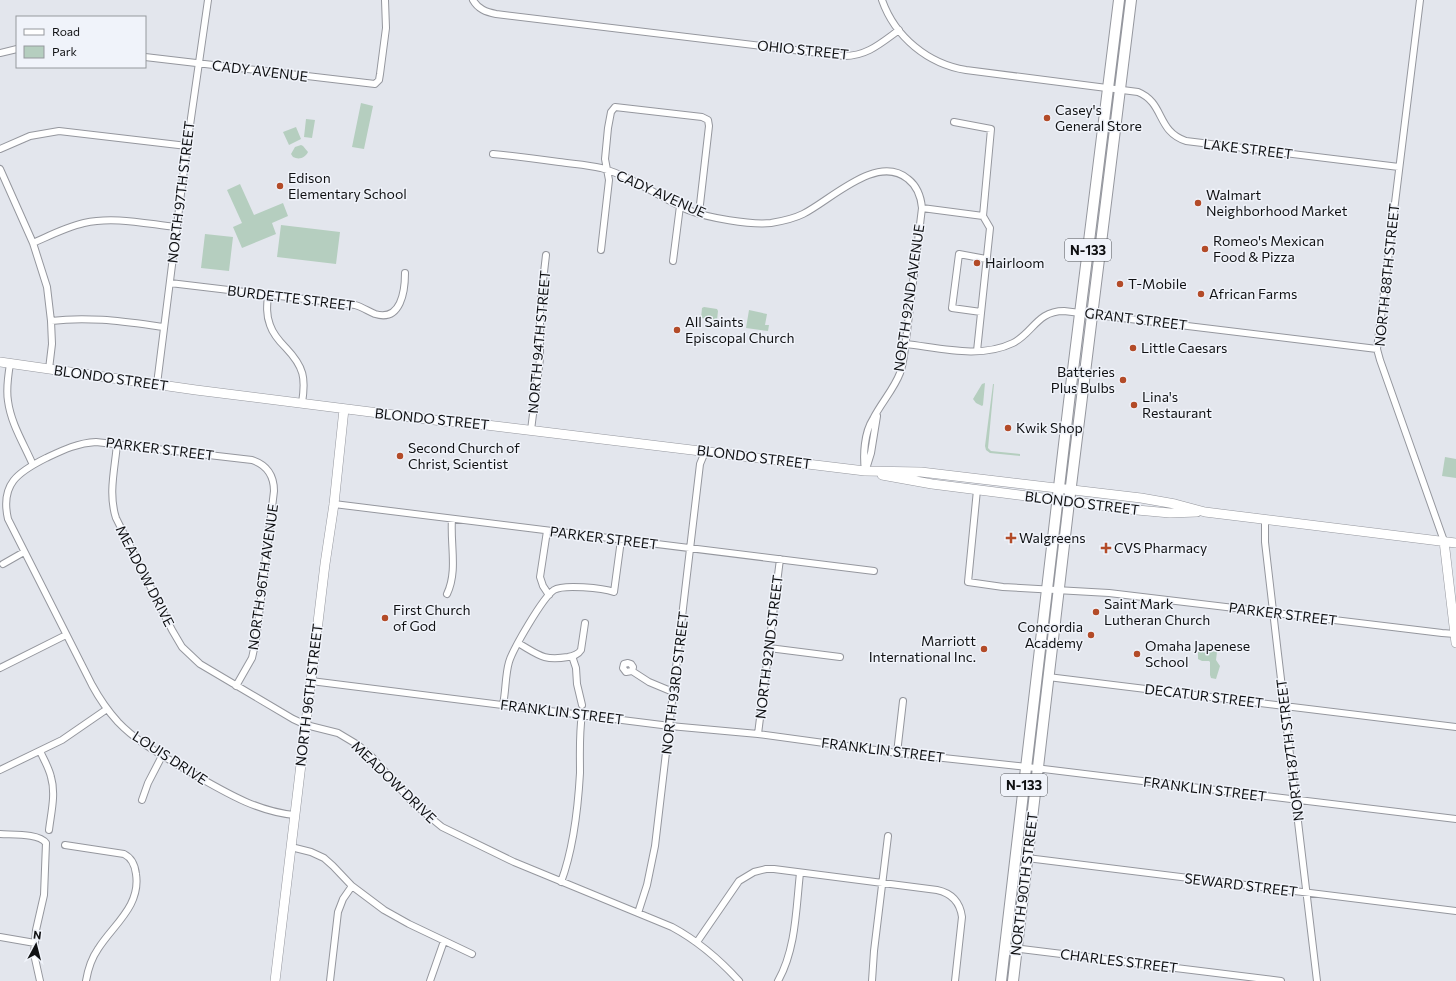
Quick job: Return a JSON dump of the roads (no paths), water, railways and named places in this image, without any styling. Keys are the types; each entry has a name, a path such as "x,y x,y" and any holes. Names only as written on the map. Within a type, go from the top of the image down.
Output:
{"main road":[{"name":"NORTH 90TH STREET","path":"1001,981 1080,312 1119,0"},
{"name":"NORTH 90TH STREET","path":"1013,981 1070,490 1131,0"},
{"name":"BLONDO STREET","path":"0,362 344,409 531,430 865,471 925,483 1069,502 1153,512 1205,512"},
{"name":"NORTH 96TH STREET","path":"275,981 325,564 334,504 344,409"},
{"name":"BLONDO STREET","path":"865,471 921,472 1161,501 1205,512 1456,543"},
{"path":"1444,541 1455,638"}],"street":[{"name":"NORTH 97TH STREET","path":"157,384 176,227 208,0"},
{"name":"CADY AVENUE","path":"146,56 375,84 379,80 386,28 385,0"},
{"name":"OHIO STREET","path":"472,0 478,7 489,12 844,56 857,55 870,51 899,30"},
{"path":"882,0 888,14 899,30 915,47 929,57 959,69 1120,89"},
{"name":"NORTH 88TH STREET","path":"1420,0 1377,349 1444,541"},
{"path":"0,53 16,49"},
{"name":"LAKE STREET","path":"1120,89 1138,92 1149,98 1156,106 1162,122 1168,130 1176,137 1186,141 1399,167"},
{"path":"601,250 609,180 606,159 608,128 611,112 615,107 702,117 708,120 709,126 699,214"},
{"path":"954,122 991,129 983,216 990,228 977,351"},
{"path":"0,149 30,136 59,130 187,146"},
{"name":"CADY AVENUE","path":"493,154 582,165 608,170 628,178 680,206 699,214 756,223 785,220 804,213 864,177 875,172 882,171 894,172 909,180 917,190 922,206"},
{"path":"0,169 33,243 47,287 52,344 49,369"},
{"path":"673,261 680,206"},
{"path":"922,206 983,216"},
{"name":"NORTH 92ND AVENUE","path":"865,471 871,453 877,412 900,373 906,344 922,206"},
{"path":"33,243 72,226 98,221 117,221 176,227"},
{"path":"981,312 952,308 959,254 986,259"},
{"name":"NORTH 94TH STREET","path":"531,430 540,359 540,308 546,255"},
{"name":"BURDETTE STREET","path":"170,282 355,305 375,314 386,314 394,310 401,303 406,273"},
{"path":"268,295 267,314 270,326 278,340 296,359 302,372 304,382 302,403"},
{"name":"GRANT STREET","path":"906,344 957,350 977,351 995,349 1013,343 1040,319 1061,311 1080,312 1377,349"},
{"path":"51,321 71,318 92,318 164,327"},
{"path":"10,364 7,390 9,409 14,424 33,465"},
{"name":"PARKER STREET","path":"33,465 78,444 96,442 118,444 252,460 258,462 268,470 273,479 274,488"},
{"name":"MEADOW DRIVE","path":"118,444 112,495 112,504 116,518 172,630 182,647 200,664 294,719 338,733 358,745 371,756 414,804 442,827 514,862 672,927 697,942 720,961 739,981"},
{"name":"NORTH 93RD STREET","path":"638,913 652,864 670,726 700,464 705,452"},
{"name":"LOUIS DRIVE","path":"33,465 21,472 14,479 7,492 5,500 8,519 92,685 108,709 118,722 162,756 243,801 266,810 294,815"},
{"name":"NORTH 96TH AVENUE","path":"236,686 252,658 256,640 274,488"},
{"name":"PARKER STREET","path":"977,490 968,582 1003,587 1109,593 1442,633 1455,638"},
{"name":"PARKER STREET","path":"334,504 874,571"},
{"path":"447,594 451,586 453,574 452,519"},
{"name":"NORTH 87TH STREET","path":"1265,519 1265,542 1317,981"},
{"path":"547,531 540,577 543,586 549,595"},
{"path":"503,704 509,663 518,643 545,599 554,590 564,586 614,592 621,540"},
{"path":"3,564 24,552"},
{"name":"NORTH 92ND STREET","path":"758,734 780,559"},
{"path":"518,643 548,658 557,659 572,656 579,653 581,650 585,623"},
{"path":"0,668 66,635"},
{"path":"769,648 840,657"},
{"path":"572,656 576,668 577,684 582,705"},
{"path":"632,671 649,682 673,692"},
{"name":"DECATUR STREET","path":"1048,677 1456,727"},
{"name":"FRANKLIN STREET","path":"311,680 670,726 758,734 897,753 1037,768 1456,819"},
{"path":"897,753 903,701"},
{"path":"0,770 72,734 108,709"},
{"path":"561,882 573,838 579,784 579,740 582,714"},
{"path":"40,751 50,772 53,785 49,830"},
{"path":"142,800 148,783 162,756"},
{"path":"0,834 35,837 45,841 44,895 36,930 34,954 40,981"},
{"path":"872,981 874,951 888,836"},
{"path":"65,845 124,854 132,860 136,871 137,887 134,900 130,908 97,950 89,967 86,981"},
{"path":"291,847 311,852 324,858 352,886 384,910 409,924 472,954"},
{"name":"SEWARD STREET","path":"1027,858 1456,911"},
{"path":"697,942 734,887 742,879 754,872 766,869 937,890 950,895 956,901 962,917 955,981"},
{"path":"778,981 784,971 790,953 800,872"},
{"path":"330,981 340,908 343,899 352,886"},
{"path":"0,937 35,943"},
{"path":"430,981 444,941"},
{"name":"CHARLES STREET","path":"1005,948 1281,981"}],"place":[{"name":"Casey's General Store","path":"1047,118"},
{"name":"Edison Elementary School","path":"280,186"},
{"name":"Walmart Neighborhood Market","path":"1198,203"},
{"name":"Romeo's Mexican Food & Pizza","path":"1205,249"},
{"name":"Hairloom","path":"977,263"},
{"name":"T-Mobile","path":"1120,284"},
{"name":"African Farms","path":"1201,294"},
{"name":"All Saints Episcopal Church","path":"677,330"},
{"name":"Little Caesars","path":"1133,348"},
{"name":"Batteries Plus Bulbs","path":"1123,380"},
{"name":"Lina's Restaurant","path":"1134,405"},
{"name":"Kwik Shop","path":"1008,428"},
{"name":"Second Church of Christ, Scientist","path":"400,456"},
{"name":"Walgreens","path":"1011,538"},
{"name":"CVS Pharmacy","path":"1106,548"},
{"name":"Saint Mark Lutheran Church","path":"1096,612"},
{"name":"First Church of God","path":"385,618"},
{"name":"Concordia Academy","path":"1091,635"},
{"name":"Marriott International Inc.","path":"984,649"},
{"name":"Omaha Japenese School","path":"1137,654"}]}
